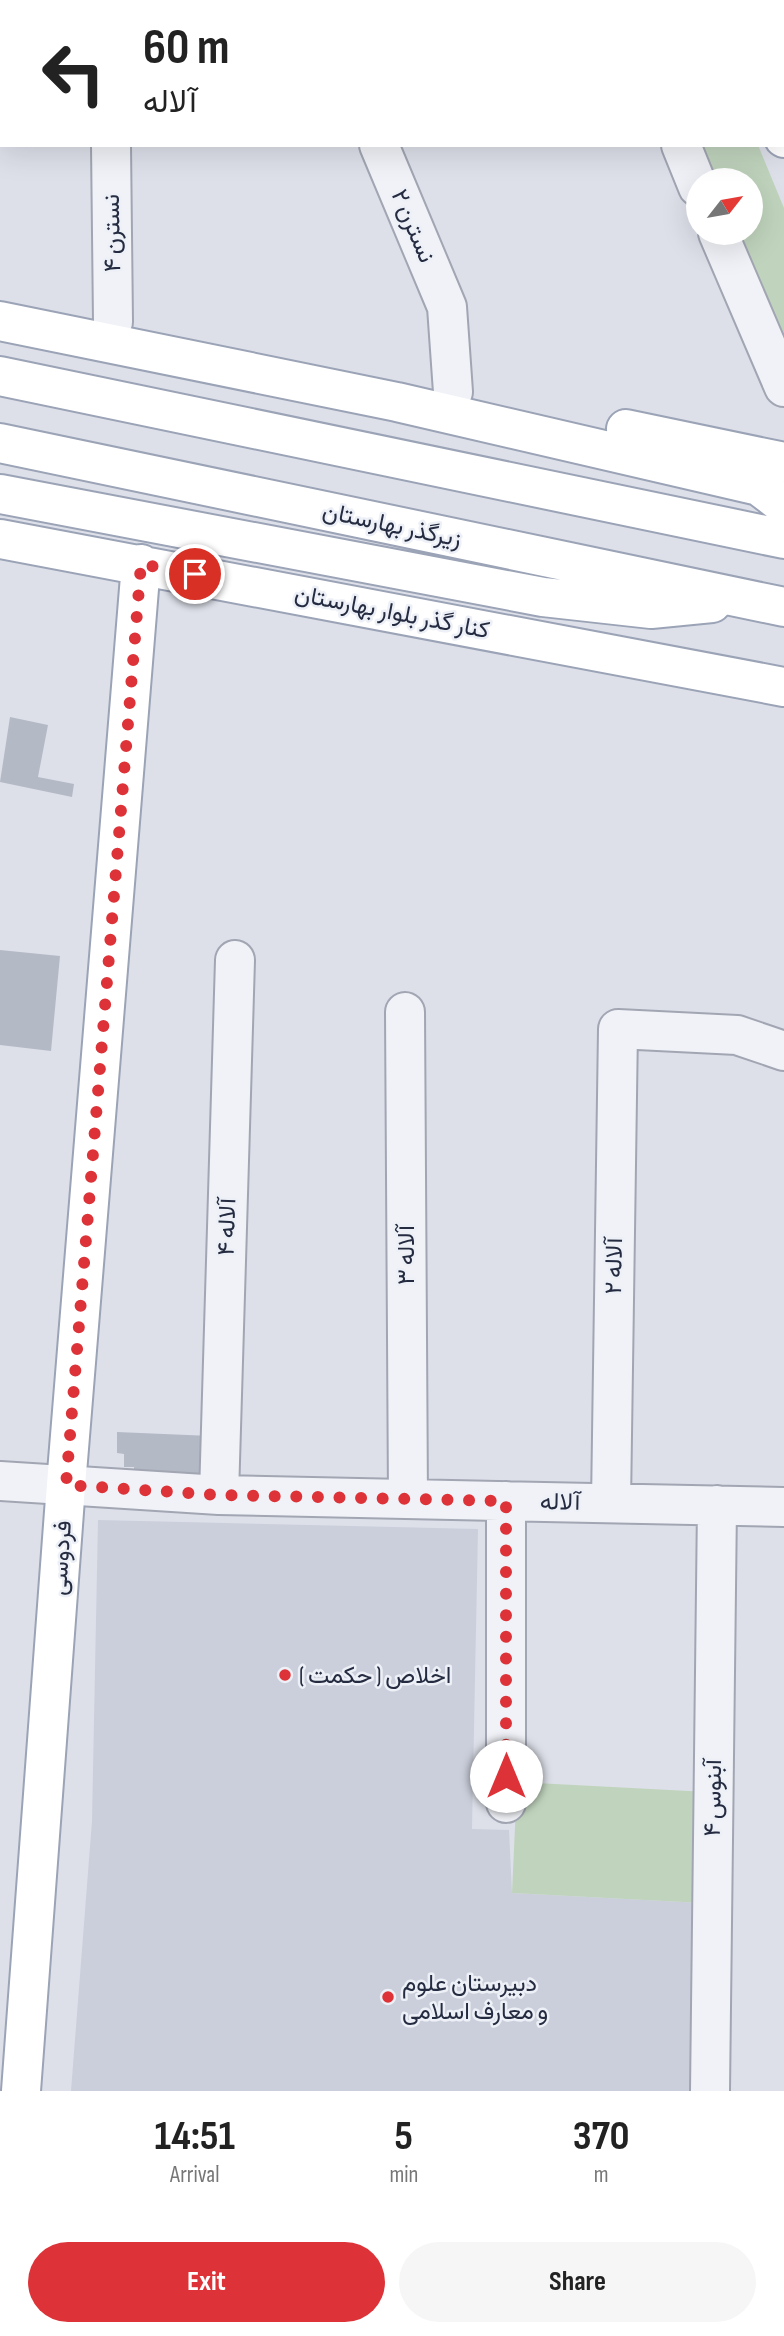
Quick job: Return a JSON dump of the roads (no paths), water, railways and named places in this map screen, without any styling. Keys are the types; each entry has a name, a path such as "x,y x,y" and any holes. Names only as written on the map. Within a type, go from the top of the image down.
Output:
{"main road":[{"path":"0,298 784,461"},
{"path":"0,321 397,402 759,486 784,505"},
{"path":"0,376 784,539"},
{"path":"726,450 784,434"},
{"name":"زیرگذر بهارستان","path":"0,443 784,607"},
{"path":"0,495 543,597 651,610 746,599"},
{"name":"کنار گذر بلوار بهارستان","path":"0,539 784,687"},
{"name":"فردوسی","path":"22,2091 66,1485 141,564"}],"street":[{"name":"نسترن ۴","path":"111,147 113,322"},
{"name":"نسترن ۲","path":"380,147 447,307 453,392"},
{"path":"682,147 690,168"},
{"path":"723,245 784,387"},
{"name":"آلاله ۴","path":"219,1495 235,960"},
{"name":"آلاله ۳","path":"405,1012 408,1499"},
{"name":"آلاله ۲","path":"611,1503 618,1029 737,1035 784,1051"},
{"name":"آلاله","path":"0,1480 219,1495 784,1507"},
{"path":"506,1501 506,1803"},
{"name":"آبنوس ۴","path":"710,2091 716,1506"}],"place":[{"name":"اخلاص ( حکمت )","path":"285,1675"},
{"name":"دبیرستان علوم و معارف اسلامی","path":"388,1997"}]}
